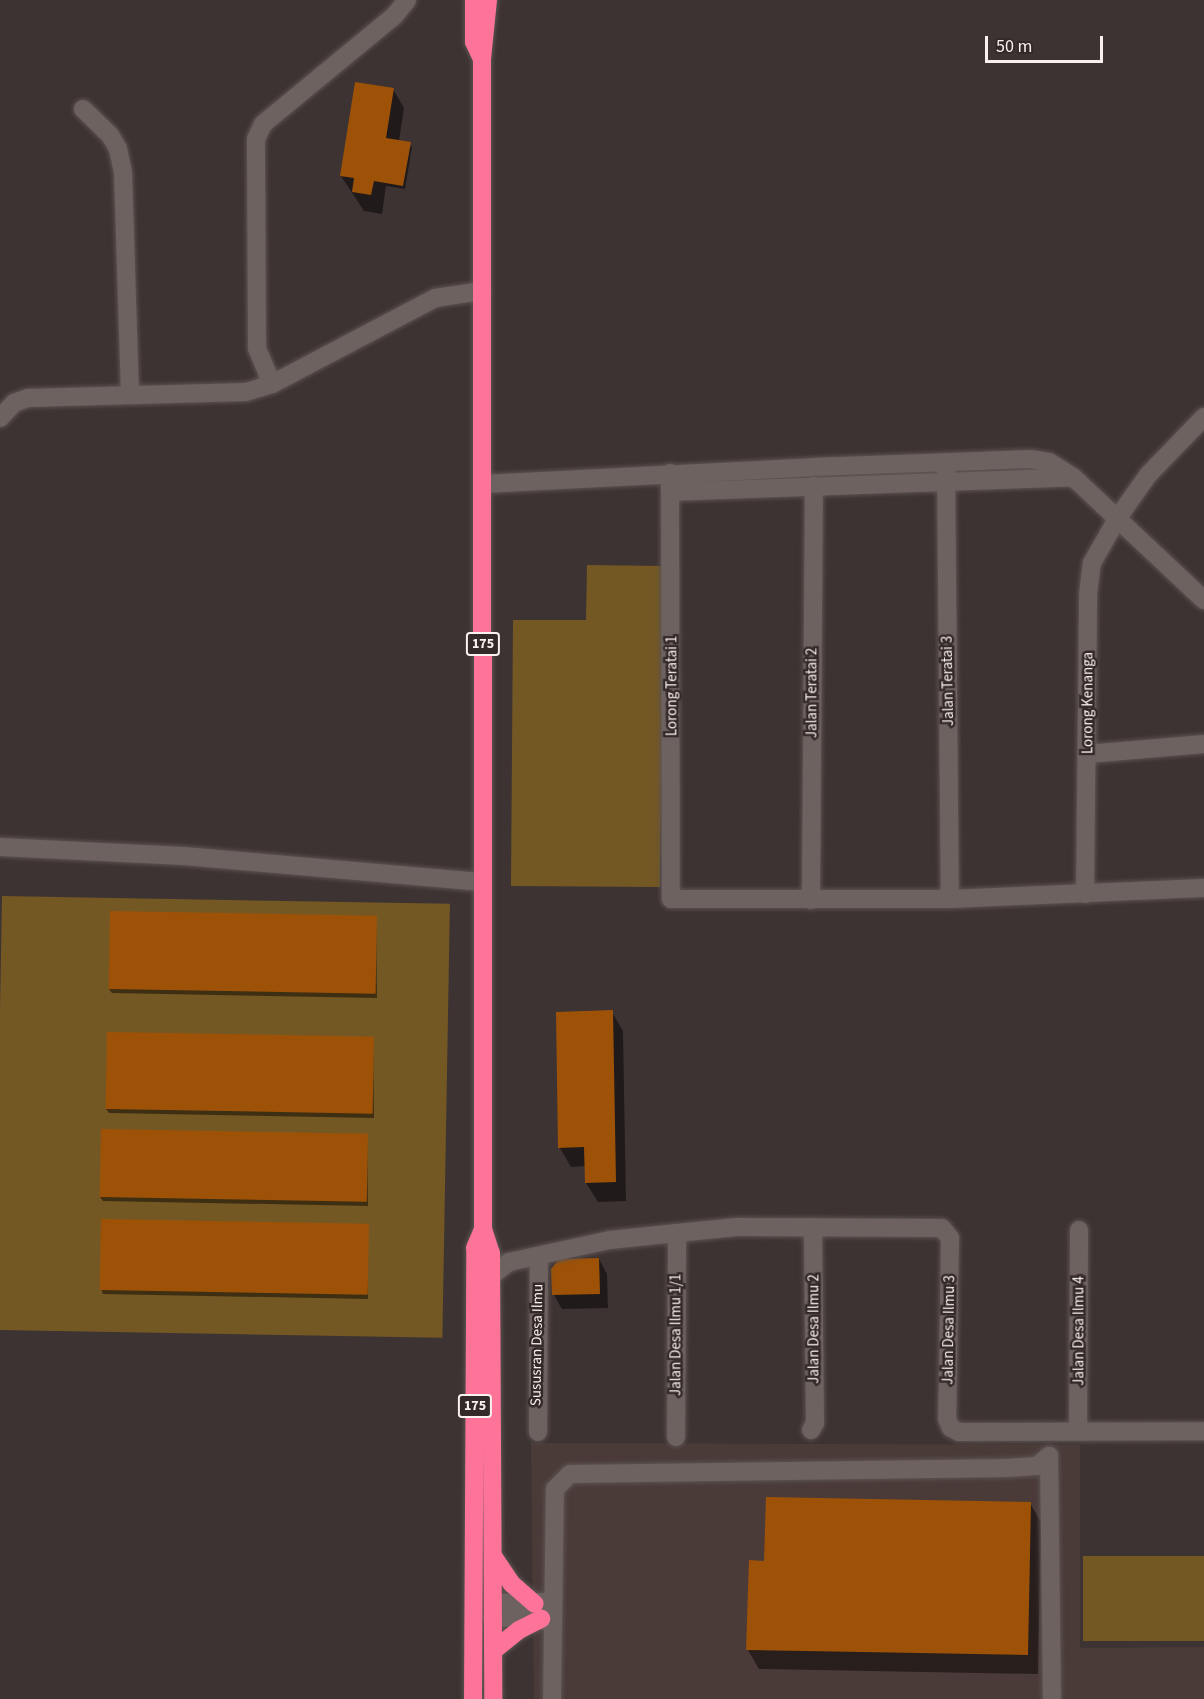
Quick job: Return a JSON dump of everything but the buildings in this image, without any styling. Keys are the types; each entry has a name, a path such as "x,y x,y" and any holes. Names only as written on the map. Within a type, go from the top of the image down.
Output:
{"highway":[{"name":"175","path":"474,0 474,42 482,59"},
{"name":"175","path":"488,0 482,59 483,1229 491,1253 493,1699"},
{"name":"175","path":"473,1699 475,1248 483,1229"},
{"path":"493,1556 512,1584 538,1611 493,1651"},
{"path":"474,1585 491,1611 474,1628"}],"street":[{"path":"272,384 257,348 256,139 263,124 395,15 407,0"},
{"path":"83,110 110,135 118,149 123,172 130,395"},
{"path":"0,418 14,403 28,398 246,392 272,384 435,298 483,291"},
{"name":"Lorong Kenanga","path":"1085,894 1089,579 1099,549 1117,519 1171,448 1204,417"},
{"path":"483,484 670,473 1030,459 1058,465 1073,477 1204,600"},
{"name":"Jalan Teratai 3","path":"946,462 950,899"},
{"name":"Lorong Teratai 1","path":"670,473 671,898 811,900"},
{"path":"670,492 814,486 946,484 1073,477"},
{"name":"Jalan Teratai 2","path":"811,900 814,486"},
{"path":"1088,754 1204,744"},
{"path":"0,847 184,856 483,882"},
{"path":"811,900 950,899 1204,888"},
{"path":"491,1276 509,1262 610,1240 677,1233 813,1227"},
{"name":"Jalan Desa Ilmu 3","path":"813,1227 945,1230 950,1238 947,1419 953,1430 1078,1431"},
{"name":"Jalan Desa Ilmu 2","path":"811,1430 815,1423 813,1227"},
{"name":"Jalan Desa Ilmu 4","path":"1078,1431 1079,1230"},
{"name":"Jalan Desa Ilmu 1/1","path":"676,1437 677,1233"},
{"path":"491,1253 509,1262"},
{"name":"Sususran Desa Ilmu","path":"538,1432 539,1257"},
{"path":"1078,1431 1204,1431"},
{"path":"552,1699 555,1489 570,1474 1007,1468 1037,1466 1049,1456 1052,1699"},
{"path":"491,1611 538,1611 548,1600 554,1584"},
{"path":"538,1611 554,1632"}],"shaded area":[{"path":"587,565 664,566 660,887 511,886 513,620 586,620"},
{"path":"2,896 450,904 442,1338 0,1330"},
{"path":"531,1443 1080,1445 1080,1648 1204,1647 1204,1699 534,1699"},
{"path":"1083,1556 1204,1556 1204,1641 1083,1641"}]}
